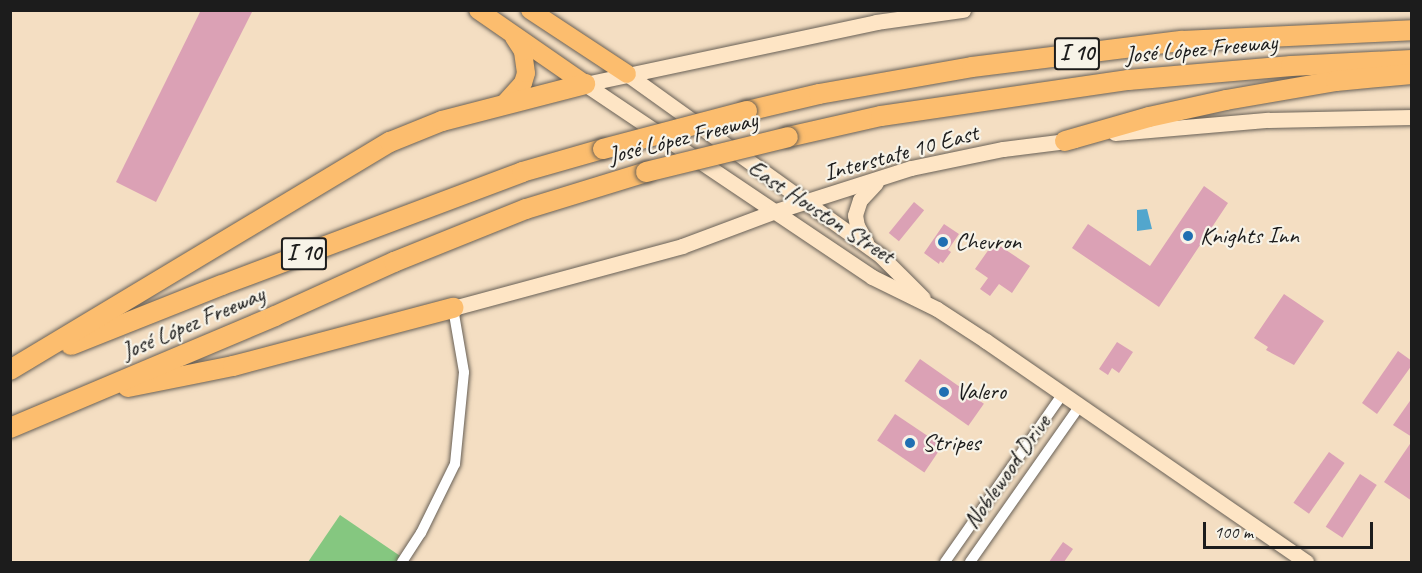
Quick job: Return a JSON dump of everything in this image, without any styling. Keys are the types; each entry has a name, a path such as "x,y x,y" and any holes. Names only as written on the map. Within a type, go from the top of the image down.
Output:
{"highway":[{"name":"José López Freeway","path":"10,371 222,285 522,172 747,111 819,94 972,67 1182,41 1412,30"},
{"name":"José López Freeway","path":"10,428 275,316 394,262 526,209 646,172 881,116 1128,80 1291,66 1412,60"},
{"path":"1065,141 1149,117 1226,100 1336,81 1412,74"},
{"path":"10,371 390,142 442,121 585,84"},
{"path":"90,395 233,366 453,308"}],"main road":[{"name":"East Houston Street","path":"478,10 872,278 932,306"},
{"name":"East Houston Street","path":"530,10 627,74 808,202 868,247 932,306 1306,562"},
{"path":"585,84 876,22 963,10"},
{"path":"504,104 523,83 526,73 523,51 513,35"},
{"name":"Interstate 10 East","path":"453,308 682,246 773,212 880,180 911,168 1003,149 1110,134 1269,120 1412,117"},
{"path":"868,247 857,226 855,215 860,200 880,180"}],"street":[{"path":"402,562 421,533 455,464 464,372 453,308"},
{"name":"Noblewood Drive","path":"945,562 1062,395"},
{"name":"Noblewood Drive","path":"970,562 1079,407"}],"green space":[{"path":"340,515 409,562 308,562"}],"water":[{"path":"1147,209 1152,229 1137,231 1137,210"}],"building":[{"path":"201,10 253,10 156,202 116,182"},
{"name":"Knights Inn","path":"1204,186 1228,203 1159,307 1072,248 1088,224 1150,266"},
{"name":"Chevron","path":"914,202 924,210 899,241 889,233"},
{"name":"Chevron","path":"944,224 959,234 948,250 951,252 943,263 940,261 939,264 924,253"},
{"path":"994,242 1030,266 1012,293 999,284 990,296 980,289 988,278 975,269"},
{"path":"1284,294 1324,321 1294,365 1266,350 1268,347 1254,338"},
{"path":"1117,342 1133,352 1119,373 1112,368 1108,375 1099,369"},
{"path":"1398,351 1412,361 1412,365 1377,414 1362,403"},
{"name":"Valero","path":"920,359 984,404 968,426 905,381"},
{"path":"1412,398 1412,437 1393,425"},
{"name":"Stripes","path":"895,414 942,446 924,472 877,441"},
{"path":"1412,441 1412,501 1384,482"},
{"path":"1329,452 1345,463 1309,514 1293,503"},
{"path":"1360,474 1377,485 1342,538 1326,527"},
{"path":"1063,542 1073,549 1064,562 1049,562"}],"place":[{"name":"Knights Inn","path":"1188,236"},
{"name":"Chevron","path":"943,242"},
{"name":"Valero","path":"944,392"},
{"name":"Stripes","path":"910,443"}]}
